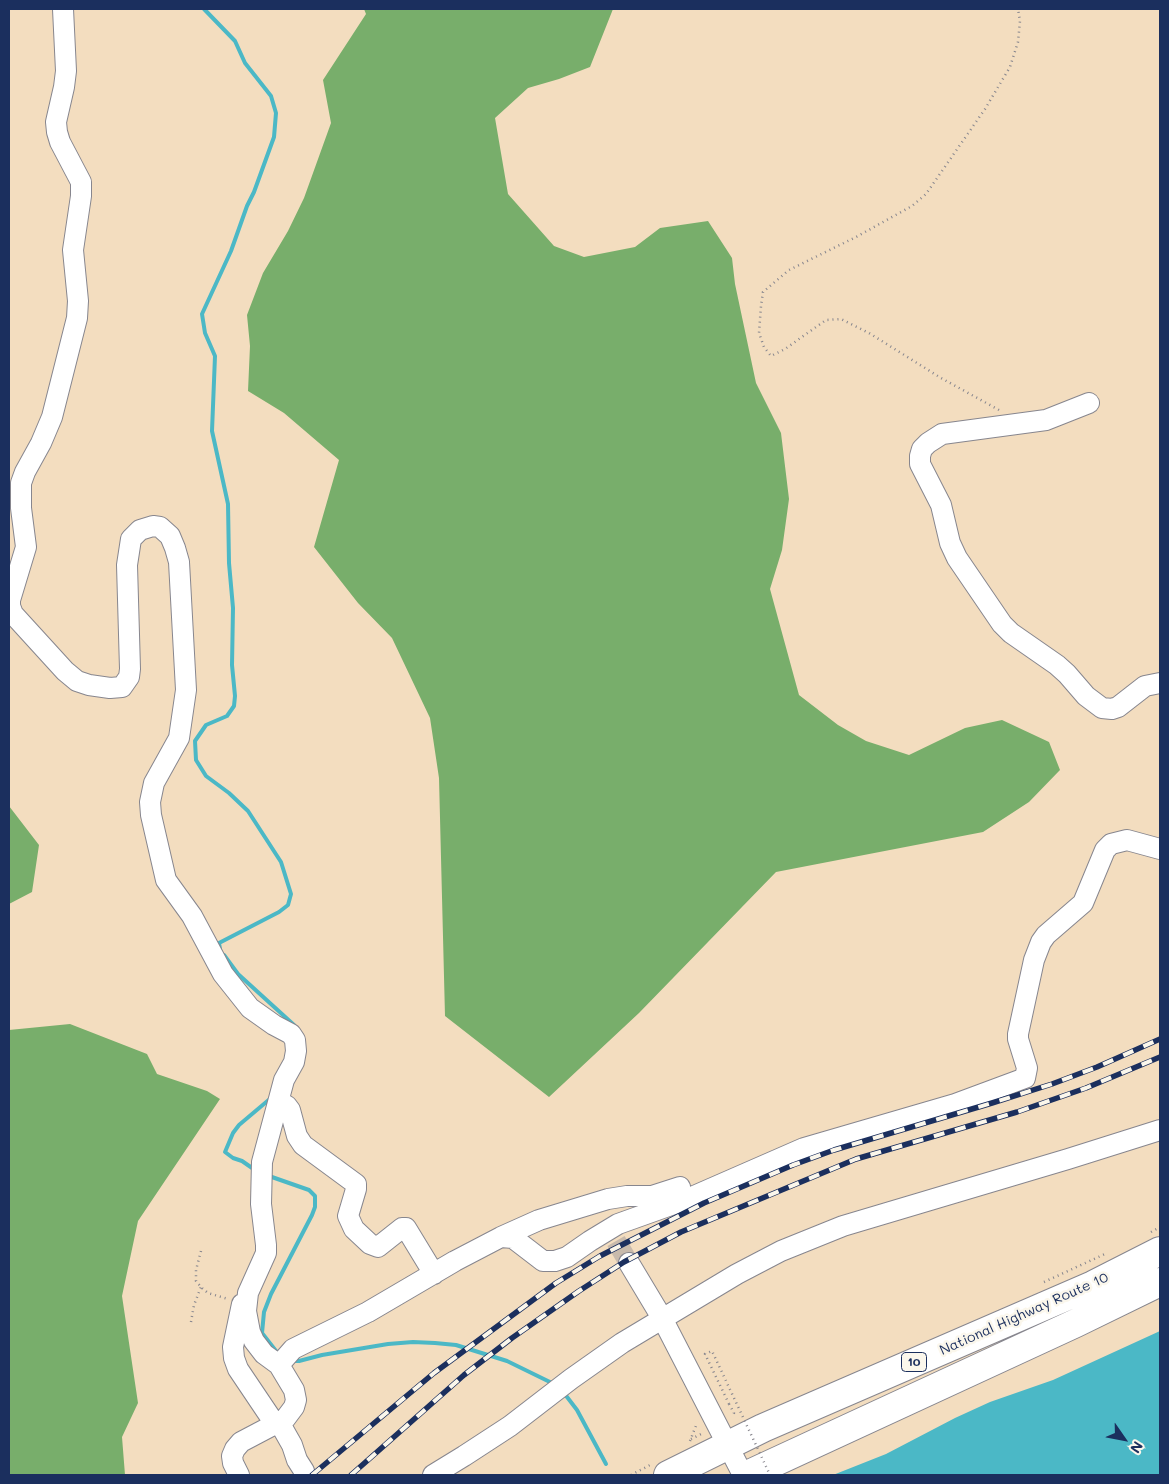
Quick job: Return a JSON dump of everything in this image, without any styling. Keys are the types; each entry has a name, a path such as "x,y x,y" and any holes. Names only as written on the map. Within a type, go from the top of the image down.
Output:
{"highway":[{"name":"National Highway Route 10","path":"661,1469 731,1434 829,1398 1093,1284 1152,1243"},
{"name":"National Highway Route 10","path":"747,1475 1076,1323 1160,1282"}],"street":[{"path":"63,9 66,71 57,114 57,132 60,142 81,182 81,196 72,250 78,301 77,318 54,410 21,483 20,497 26,547 10,600 10,606 13,614 19,621 65,671 77,681 110,688 122,687 126,682 130,669 128,565 131,539 140,530 153,526 160,527 170,536 180,562 186,690 179,738 154,783 150,802 150,815 166,880 192,916 223,974 250,1008 293,1036 296,1050 294,1062 284,1080 265,1147 261,1179 261,1204 266,1253 245,1298 236,1328 233,1347 238,1369 292,1445 297,1460 304,1471"},
{"path":"1089,403 1046,420 942,434 922,449 920,464 941,505 950,543 957,558 1002,624 1019,639 1044,655 1067,674 1094,703 1102,708 1112,709 1118,707 1145,686 1160,683"},
{"path":"501,1238 512,1238 543,1261 555,1261 567,1257 697,1194 804,1148 955,1104 1025,1078 1027,1068 1018,1034 1034,960 1041,942 1046,935 1082,903 1105,850 1111,844 1127,840 1137,841 1160,849"},
{"path":"279,1101 290,1110 296,1136 303,1145 356,1184 348,1216 354,1230 370,1244 378,1247 402,1228 406,1228 434,1274"},
{"path":"433,1475 486,1442 571,1379 662,1318 737,1274 781,1251 821,1234 876,1216 1160,1130"},
{"path":"245,1298 247,1320 254,1341 264,1354 284,1359 434,1274 539,1220 620,1196 652,1196 690,1185 694,1186 697,1194"},
{"path":"629,1263 731,1434 743,1475"},
{"path":"239,1475 233,1463 232,1456 235,1449 241,1442 290,1414 296,1400 284,1359"}],"path":[{"path":"1018,9 1020,21 1018,42 1010,66 985,109 926,194 912,206 856,237 789,270 763,292 759,333 764,347 771,356 785,349 826,320 841,319 869,333 941,378 1022,424"},
{"path":"1152,1243 1160,1227"},
{"path":"201,1251 195,1276 201,1288 212,1294 245,1298"},
{"path":"1038,1285 1110,1252"},
{"path":"191,1322 194,1305 201,1288"},
{"path":"731,1434 730,1420 734,1413 705,1354 712,1351 770,1475"},
{"path":"742,1422 751,1418"},
{"path":"688,1445 698,1419"},
{"path":"631,1475 661,1469"}],"green space":[{"path":"364,9 613,9 590,67 528,88 495,118 508,194 554,246 584,257 635,247 660,228 708,221 732,258 735,284 756,383 781,433 789,499 782,550 770,589 799,695 838,725 866,741 909,755 965,728 1002,720 1049,742 1060,770 1029,802 983,832 776,872 639,1013 549,1097 445,1016 439,778 430,718 392,638 358,603 314,547 339,460 284,413 248,391 250,346 247,315 263,273 288,231 304,198 331,123 323,80 366,14"},
{"path":"9,806 39,845 32,892 9,904"},
{"path":"70,1024 147,1054 157,1074 207,1091 220,1099 138,1221 122,1296 138,1403 122,1437 125,1475 9,1475 9,1030"}],"water":[{"path":"1160,1331 1160,1475 833,1475 886,1454 990,1402 1053,1380"}],"waterway":[{"path":"204,9 235,41 245,63 271,96 276,113 274,137 254,192 231,251 202,314 205,333 215,356 212,431 228,504 229,563 233,608 232,665 235,696 234,706 227,716 206,725 195,741 196,760 206,776 229,793 248,811 281,862 291,894 288,905 279,912 219,943 220,949"},
{"path":"224,955 238,974 294,1025"},
{"path":"255,1170 225,1152 233,1133 239,1125 271,1098"},
{"path":"269,1176 309,1190 315,1196 315,1207 312,1215 271,1294 264,1312 262,1333 276,1351"},
{"path":"293,1361 388,1344 435,1343 456,1345 507,1361 554,1384"},
{"path":"564,1393 577,1410 606,1464"}],"tunnel":[{"path":"616,1241 629,1263"}],"railway":[{"path":"312,1475 434,1373 556,1283 600,1256 704,1203 793,1165 834,1150 1052,1084 1097,1067 1160,1039"},
{"path":"351,1475 464,1375 512,1338 624,1262 681,1232 856,1159 1017,1112 1086,1088 1160,1057"}]}
